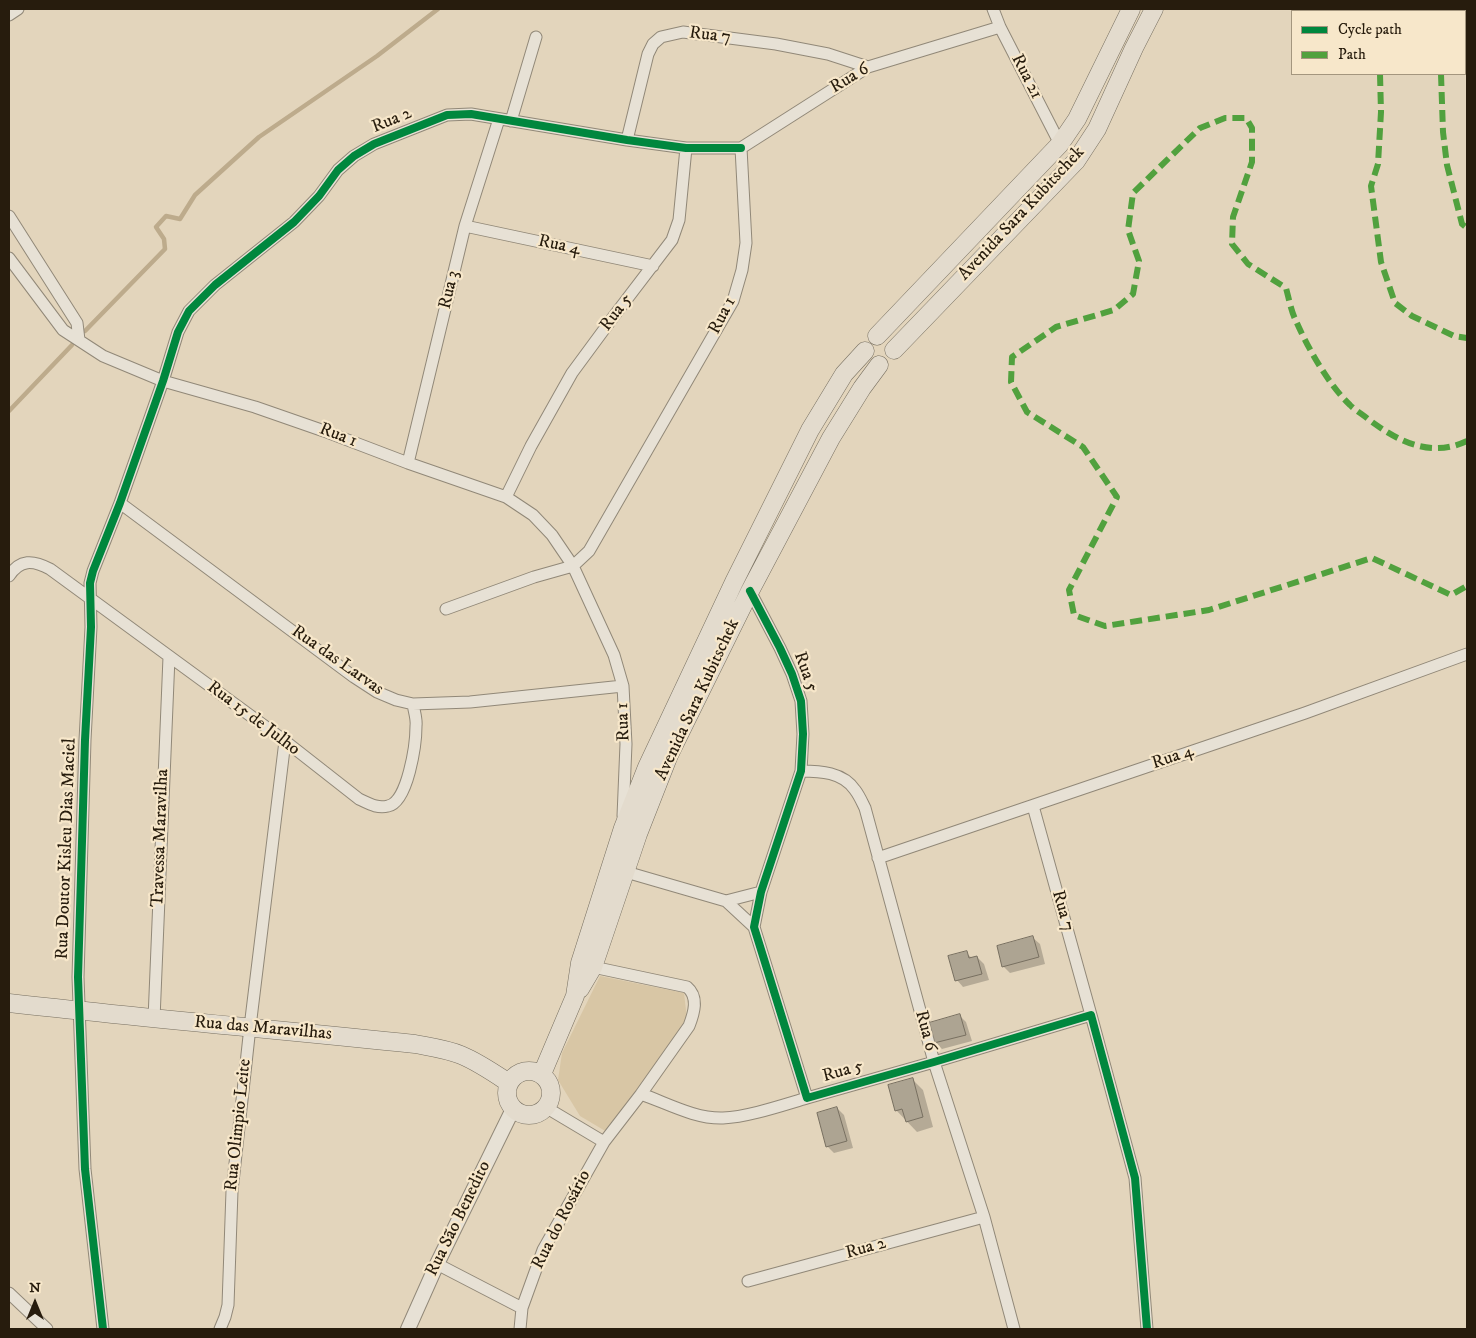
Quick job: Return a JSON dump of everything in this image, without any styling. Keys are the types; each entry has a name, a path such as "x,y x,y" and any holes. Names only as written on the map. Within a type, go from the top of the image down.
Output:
{"main road":[{"name":"Avenida Sara Kubitschek","path":"575,996 593,967 618,870 623,828 647,767 730,590 810,430 844,374 865,351 867,343 877,336 1060,144 1077,119 1131,9"},
{"name":"Avenida Sara Kubitschek","path":"618,870 638,834 668,755 750,591 831,438 862,388 879,365 890,361 894,350 1076,161 1097,130 1154,9"},
{"path":"877,336 882,336 890,341 894,350"},
{"path":"865,351 870,362 879,365"},
{"path":"542,1074 575,996 580,963 618,870"},
{"name":"Rua das Maravilhas","path":"9,1003 415,1044 462,1055 509,1083"},
{"path":"535,1071 542,1074 552,1090 552,1096 547,1108 534,1115 526,1116 519,1114 509,1103 507,1089 509,1083 520,1072 535,1071"}],"street":[{"path":"9,15 18,9"},
{"name":"Rua 21","path":"993,9 1000,27 1060,144"},
{"name":"Rua 6","path":"741,148 868,67 1000,27"},
{"name":"Rua 7","path":"627,140 648,54 653,44 661,37 683,32 776,44 828,54 868,67"},
{"path":"511,121 536,37"},
{"name":"Rua 2","path":"162,381 178,332 189,311 216,285 294,222 319,196 338,170 354,156 374,144 447,115 471,114 686,148 741,148"},
{"name":"Rua 3","path":"408,463 465,226 499,119"},
{"name":"Rua 5","path":"506,497 572,373 672,240 679,220 686,148"},
{"name":"Rua 1","path":"446,609 573,566 589,551 733,301 742,270 746,243 741,148"},
{"path":"9,216 77,323 79,340"},
{"name":"Rua 4","path":"465,226 653,266"},
{"name":"Rua 1","path":"9,258 63,330 103,356 162,381 324,430 408,463 506,497 533,514 552,535 573,566 614,654 623,686 626,744 623,828"},
{"name":"Rua Doutor Kisleu Dias Maciel","path":"103,1329 85,1170 78,977 84,760 91,626 90,583 162,381"},
{"name":"Rua das Larvas","path":"120,503 354,676 378,692 396,700 413,704 470,702 623,686"},
{"name":"Rua 15 de Julho","path":"9,576 20,565 30,562 50,569 284,741 358,798 372,805 390,806 396,802 412,766 416,726 413,704"},
{"name":"Rua 5","path":"750,591 788,665 800,701 803,734 801,771 761,892 754,927 807,1098 1091,1015"},
{"name":"Rua 4","path":"878,858 1305,713 1467,654"},
{"name":"Travessa Maravilha","path":"154,1019 169,657"},
{"name":"Rua Olimpio Leite","path":"220,1329 228,1305 232,1192 284,741"},
{"name":"Rua 6","path":"801,771 821,771 840,777 855,789 864,808 934,1062 984,1217 1014,1329"},
{"name":"Rua 7","path":"1033,806 1091,1015"},
{"path":"618,870 726,901 754,927"},
{"path":"726,901 761,892"},
{"path":"593,967 686,987 695,998 689,1026 641,1094 696,1114 723,1118 752,1113 807,1098"},
{"path":"1091,1015 1136,1178 1147,1329"},
{"name":"Rua do Rosário","path":"520,1329 522,1308 542,1250 604,1142 641,1094"},
{"path":"547,1108 604,1142"},
{"name":"Rua São Benedito","path":"408,1329 437,1264 513,1109"},
{"name":"Rua 2","path":"748,1281 984,1217"},
{"path":"437,1264 522,1308"},
{"path":"9,1293 47,1329"}],"shaded area":[{"path":"600,976 684,993 687,1019 607,1132 580,1116 558,1080 562,1053"}],"building":[{"path":"1033,936 1039,957 1002,967 997,946"},
{"path":"967,951 969,958 977,956 982,974 955,981 948,956"},
{"path":"960,1014 966,1035 934,1043 929,1023"},
{"path":"913,1078 923,1117 906,1122 902,1109 895,1111 888,1085"},
{"path":"837,1107 847,1141 826,1147 817,1113"}],"waterway":[{"path":"85,331 165,249 164,239 156,227 166,216 180,219 195,195 259,137 377,56 438,9"},
{"path":"9,411 72,345"}],"marked path":[{"path":"1380,75 1381,112 1378,164 1371,186 1381,262 1395,303 1412,316 1454,336 1467,338"},
{"path":"1441,75 1443,132 1447,165 1462,224 1467,228"},
{"path":"1467,441 1440,448 1415,445 1391,435 1352,407 1334,387 1313,354 1294,317 1286,288 1248,264 1232,244 1233,217 1252,162 1252,128 1246,118 1225,118 1200,128 1133,193 1128,230 1139,261 1133,294 1114,310 1056,327 1012,357 1011,382 1027,412 1083,447 1117,497 1069,590 1074,615 1105,626 1209,610 1372,558 1451,595 1467,586"}],"cycle path":[{"path":"103,1329 85,1169 78,977 85,740 91,627 90,583 163,381 178,332 189,311 215,285 294,222 319,196 338,170 354,156 374,144 447,115 471,114 686,148 741,148"},
{"path":"750,591 780,648 792,674 801,701 803,734 801,771 761,892 754,927 807,1098 1091,1015 1135,1178 1147,1329"}]}
